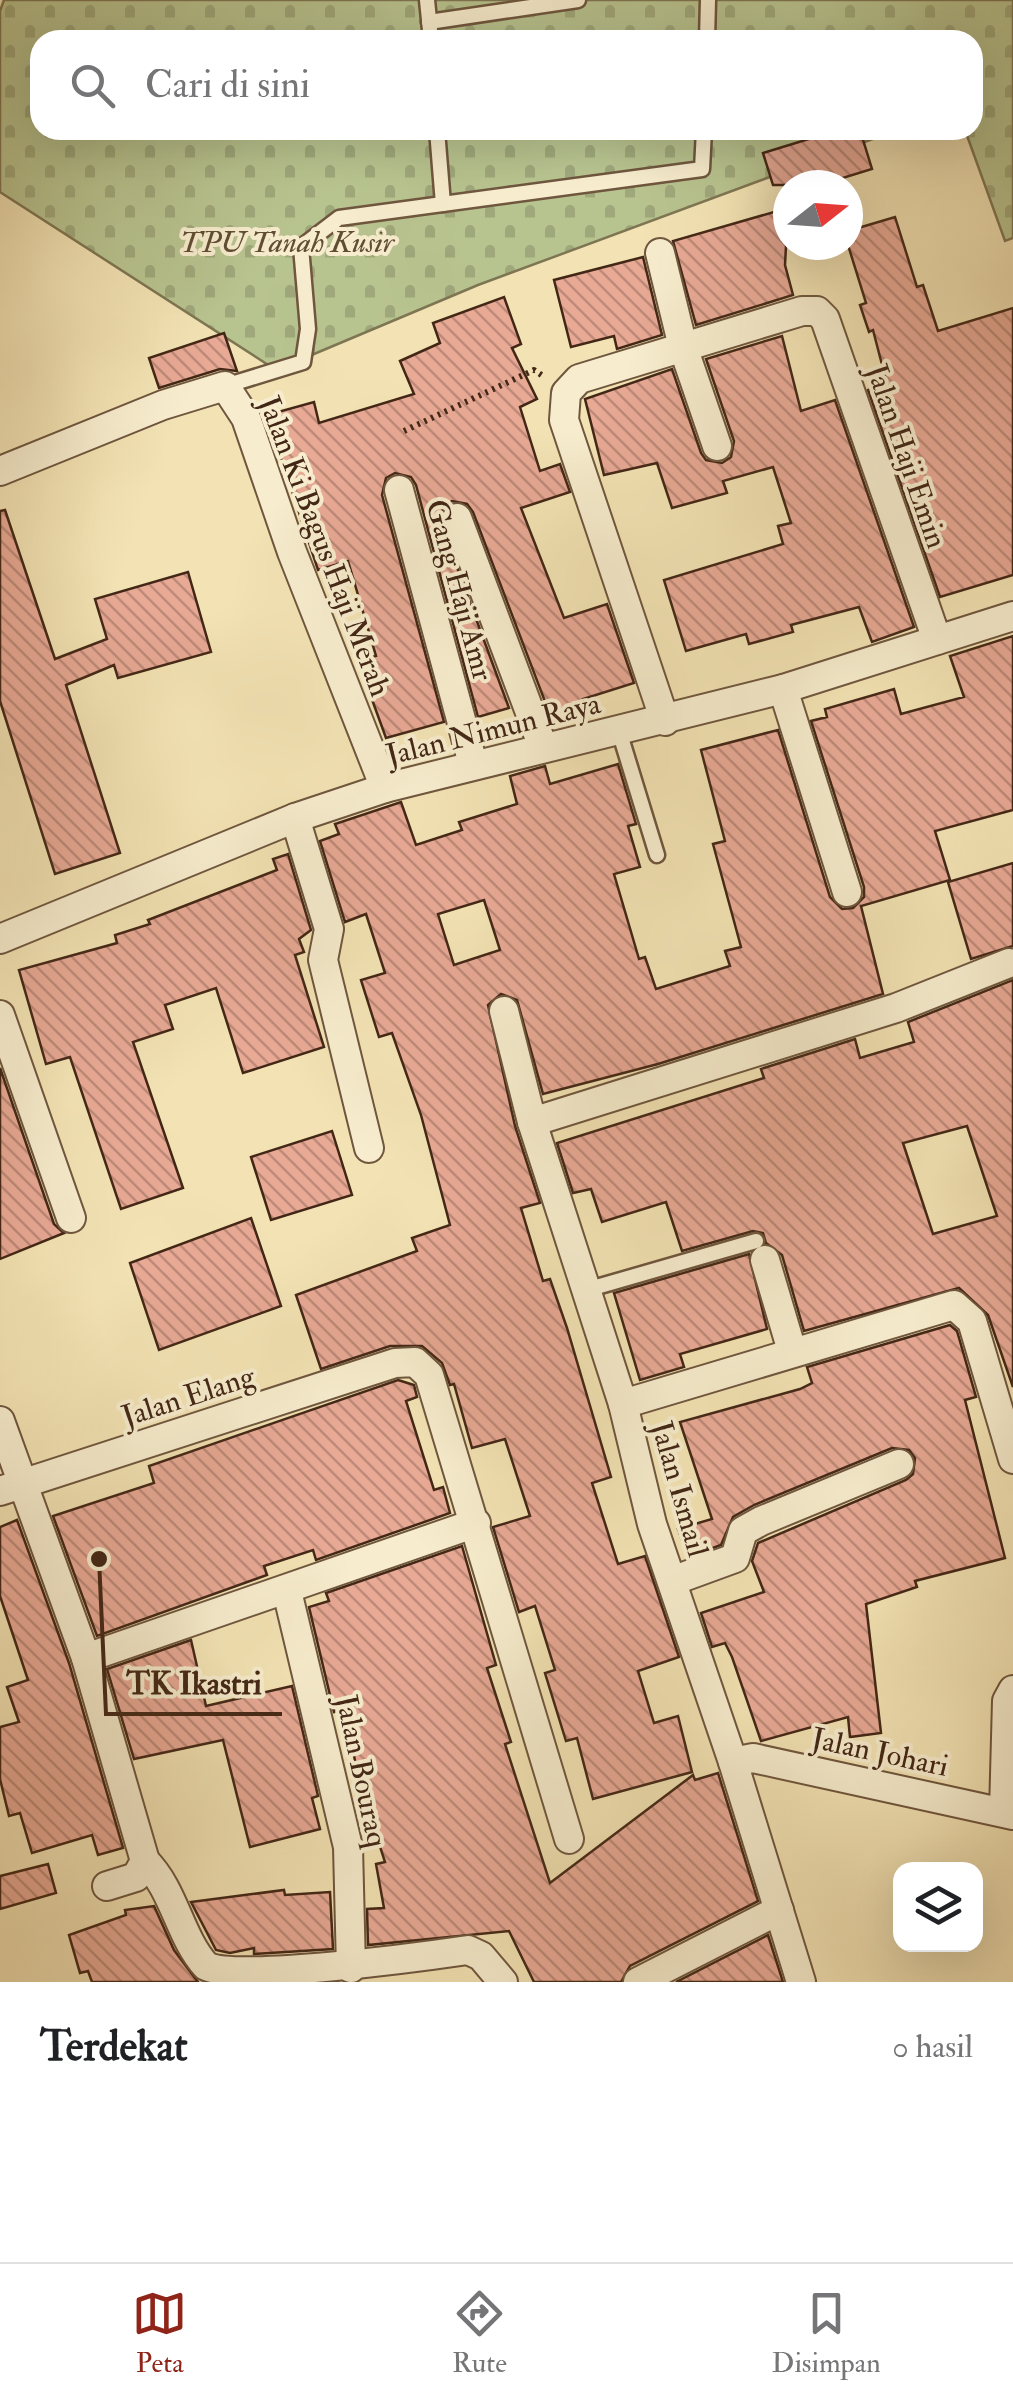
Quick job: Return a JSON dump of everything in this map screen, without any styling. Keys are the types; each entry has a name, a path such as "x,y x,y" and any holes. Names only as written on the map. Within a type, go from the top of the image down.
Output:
{"street":[{"path":"660,253 682,347 717,446"},
{"name":"Jalan Haji Emin","path":"682,347 802,311 817,311 825,319 937,640"},
{"path":"665,721 564,420 563,405 566,393 579,379 682,347"},
{"name":"Jalan Ki Bagus Haji Merah","path":"0,471 163,405 225,386 246,418 292,552 385,788"},
{"name":"Gang Haji Amr","path":"399,490 474,764"},
{"path":"457,518 542,747"},
{"name":"Jalan Nimun Raya","path":"0,939 295,818 385,788 783,689 1013,616"},
{"path":"783,689 847,892"},
{"path":"295,818 329,929 323,960 369,1148"},
{"path":"532,1122 896,1008 1009,963"},
{"name":"Jalan Ismail","path":"504,1010 532,1122 623,1404 652,1524 733,1762 801,1982"},
{"path":"0,1015 72,1218"},
{"path":"761,1251 792,1351"},
{"path":"623,1404 963,1302 1013,1458"},
{"name":"Jalan Elang","path":"10,1488 396,1363 415,1362 430,1375 476,1523"},
{"path":"0,1421 10,1488 86,1658 145,1861 162,1878 205,1965 235,1980 278,1980 468,1950 481,1956 503,1982"},
{"path":"672,1581 735,1558 744,1532 761,1522 899,1464"},
{"path":"86,1658 476,1523 569,1839"},
{"name":"Jalan Bouraq","path":"288,1591 348,1848 352,1968"},
{"path":"1009,1813 1007,1702 1013,1690"},
{"name":"Jalan Johari","path":"733,1762 752,1758 1009,1813"},
{"path":"106,1886 136,1877 145,1861"},
{"path":"638,1982 779,1910"}],"lane":[{"path":"427,0 429,30"},
{"path":"429,22 578,0"},
{"path":"707,30 708,0"},
{"path":"439,140 443,204"},
{"path":"225,386 303,362 308,329 301,248 339,218 702,169 703,140"},
{"path":"619,731 657,855"},
{"path":"586,1290 761,1251"}],"path":[{"path":"404,432 534,370 548,380 563,405"}],"green space":[{"name":"TPU Tanah Kusir","path":"4,0 1013,0 1013,238 1005,241 969,140 983,140 983,30 30,30 30,140 870,140 789,170 773,170 773,176 478,285 276,370 0,192 0,11"}],"building":[{"path":"805,140 863,140 872,169 773,170 773,185 763,153"},
{"path":"773,212 773,260 785,260 793,295 696,325 673,241"},
{"path":"895,217 917,287 923,285 938,331 1013,308 1013,575 940,597 868,390 887,384 873,330 869,332 860,305 866,303 853,260 863,260 863,227"},
{"path":"643,257 662,335 617,349 614,336 571,347 554,280"},
{"path":"504,297 521,344 512,348 537,399 520,407 540,471 560,464 570,492 521,508 564,618 607,604 634,683 583,699 587,708 552,720 473,512 467,504 452,501 443,508 441,524 509,708 478,717 416,485 411,477 395,473 386,478 382,495 444,722 386,738 358,661 376,656 348,561 318,570 267,415 314,402 319,423 414,394 400,361 440,343 433,323"},
{"path":"224,333 237,371 220,369 159,388 149,358"},
{"path":"782,336 801,411 835,400 914,627 872,642 859,607 791,625 793,632 749,644 746,634 686,651 664,580 783,544 778,526 791,523 773,467 723,481 727,493 672,508 657,463 604,475 585,399 672,369 701,453 706,460 722,463 731,457 734,441 706,359"},
{"path":"5,510 55,659 107,639 95,599 188,572 211,652 118,678 114,665 66,685 120,853 55,874 0,701 0,511"},
{"path":"1013,636 1013,810 935,831 950,880 861,906 883,994 658,1064 543,1094 517,1000 501,994 488,1005 515,1126 540,1203 521,1208 543,1281 550,1279 567,1328 611,1477 592,1483 618,1564 645,1556 679,1657 638,1671 654,1723 678,1716 692,1772 593,1799 577,1738 566,1741 545,1673 555,1670 535,1606 519,1612 493,1527 530,1516 505,1439 472,1448 454,1384 450,1385 442,1363 422,1346 390,1346 321,1369 296,1295 417,1251 412,1238 450,1225 421,1115 392,1033 379,1037 361,980 385,973 366,914 345,922 320,841 339,834 335,824 401,802 416,845 462,830 459,822 517,804 510,776 545,766 550,784 618,764 636,824 628,826 640,867 614,874 639,959 645,957 656,989 730,966 725,951 741,947 713,844 725,841 701,750 778,730 830,897 842,909 853,908 864,897 864,887 811,721 827,717 825,709 894,689 901,714 964,697 950,656","holes":["484,900 500,950 454,965 438,914"]},
{"path":"288,854 311,930 299,939 304,952 295,955 324,1047 243,1073 216,988 165,1005 173,1029 133,1042 183,1188 121,1209 70,1057 46,1064 19,970 117,943 115,935 277,870 273,859"},
{"path":"1013,863 1013,946 971,959 948,882"},
{"path":"1013,980 1013,1387 988,1315 959,1288 804,1331 782,1255 766,1243 763,1233 753,1231 682,1251 666,1202 602,1222 591,1189 573,1193 557,1143 764,1078 761,1069 855,1039 860,1058 914,1042 908,1022","holes":["967,1126 997,1216 933,1234 903,1143"]},
{"path":"0,1068 54,1224 64,1233 0,1259"},
{"path":"332,1131 352,1195 271,1220 251,1157"},
{"path":"251,1218 281,1306 159,1350 130,1263"},
{"path":"749,1254 767,1329 680,1354 684,1367 640,1380 614,1293"},
{"path":"950,1325 957,1331 976,1397 965,1400 1005,1558 915,1581 917,1587 866,1604 881,1733 850,1737 848,1717 761,1741 732,1657 725,1643 712,1647 701,1613 764,1592 752,1561 758,1543 906,1480 913,1474 915,1458 909,1450 892,1448 754,1505 733,1517 721,1545 688,1557 678,1529 712,1519 680,1422 800,1389 812,1383 807,1367"},
{"path":"398,1380 414,1385 417,1397 406,1401 434,1490 443,1487 450,1513 316,1560 313,1550 264,1566 267,1575 97,1636 53,1516 154,1483 149,1466"},
{"path":"17,1520 69,1663 123,1848 98,1855 92,1835 32,1853 20,1813 9,1816 0,1779 0,1727 19,1722 7,1687 28,1680 0,1596 0,1527"},
{"path":"462,1546 496,1665 487,1668 511,1742 505,1744 550,1883 693,1775 695,1780 718,1773 758,1901 630,1966 621,1982 534,1982 509,1931 368,1945 367,1909 384,1908 376,1864 385,1862 359,1781 345,1710 334,1712 309,1607 329,1601 326,1593"},
{"path":"191,1640 206,1706 292,1686 318,1796 312,1798 320,1829 250,1847 223,1740 134,1759 107,1669"},
{"path":"48,1864 56,1893 0,1909 0,1876"},
{"path":"284,1890 285,1895 330,1892 333,1949 254,1954 254,1948 230,1953 216,1950 191,1902"},
{"path":"154,1906 174,1950 198,1982 92,1982 88,1971 80,1973 69,1935 126,1915 125,1910"},
{"path":"768,1935 783,1982 676,1982"}],"place":[{"name":"TK Ikastri","path":"99,1559"}]}
